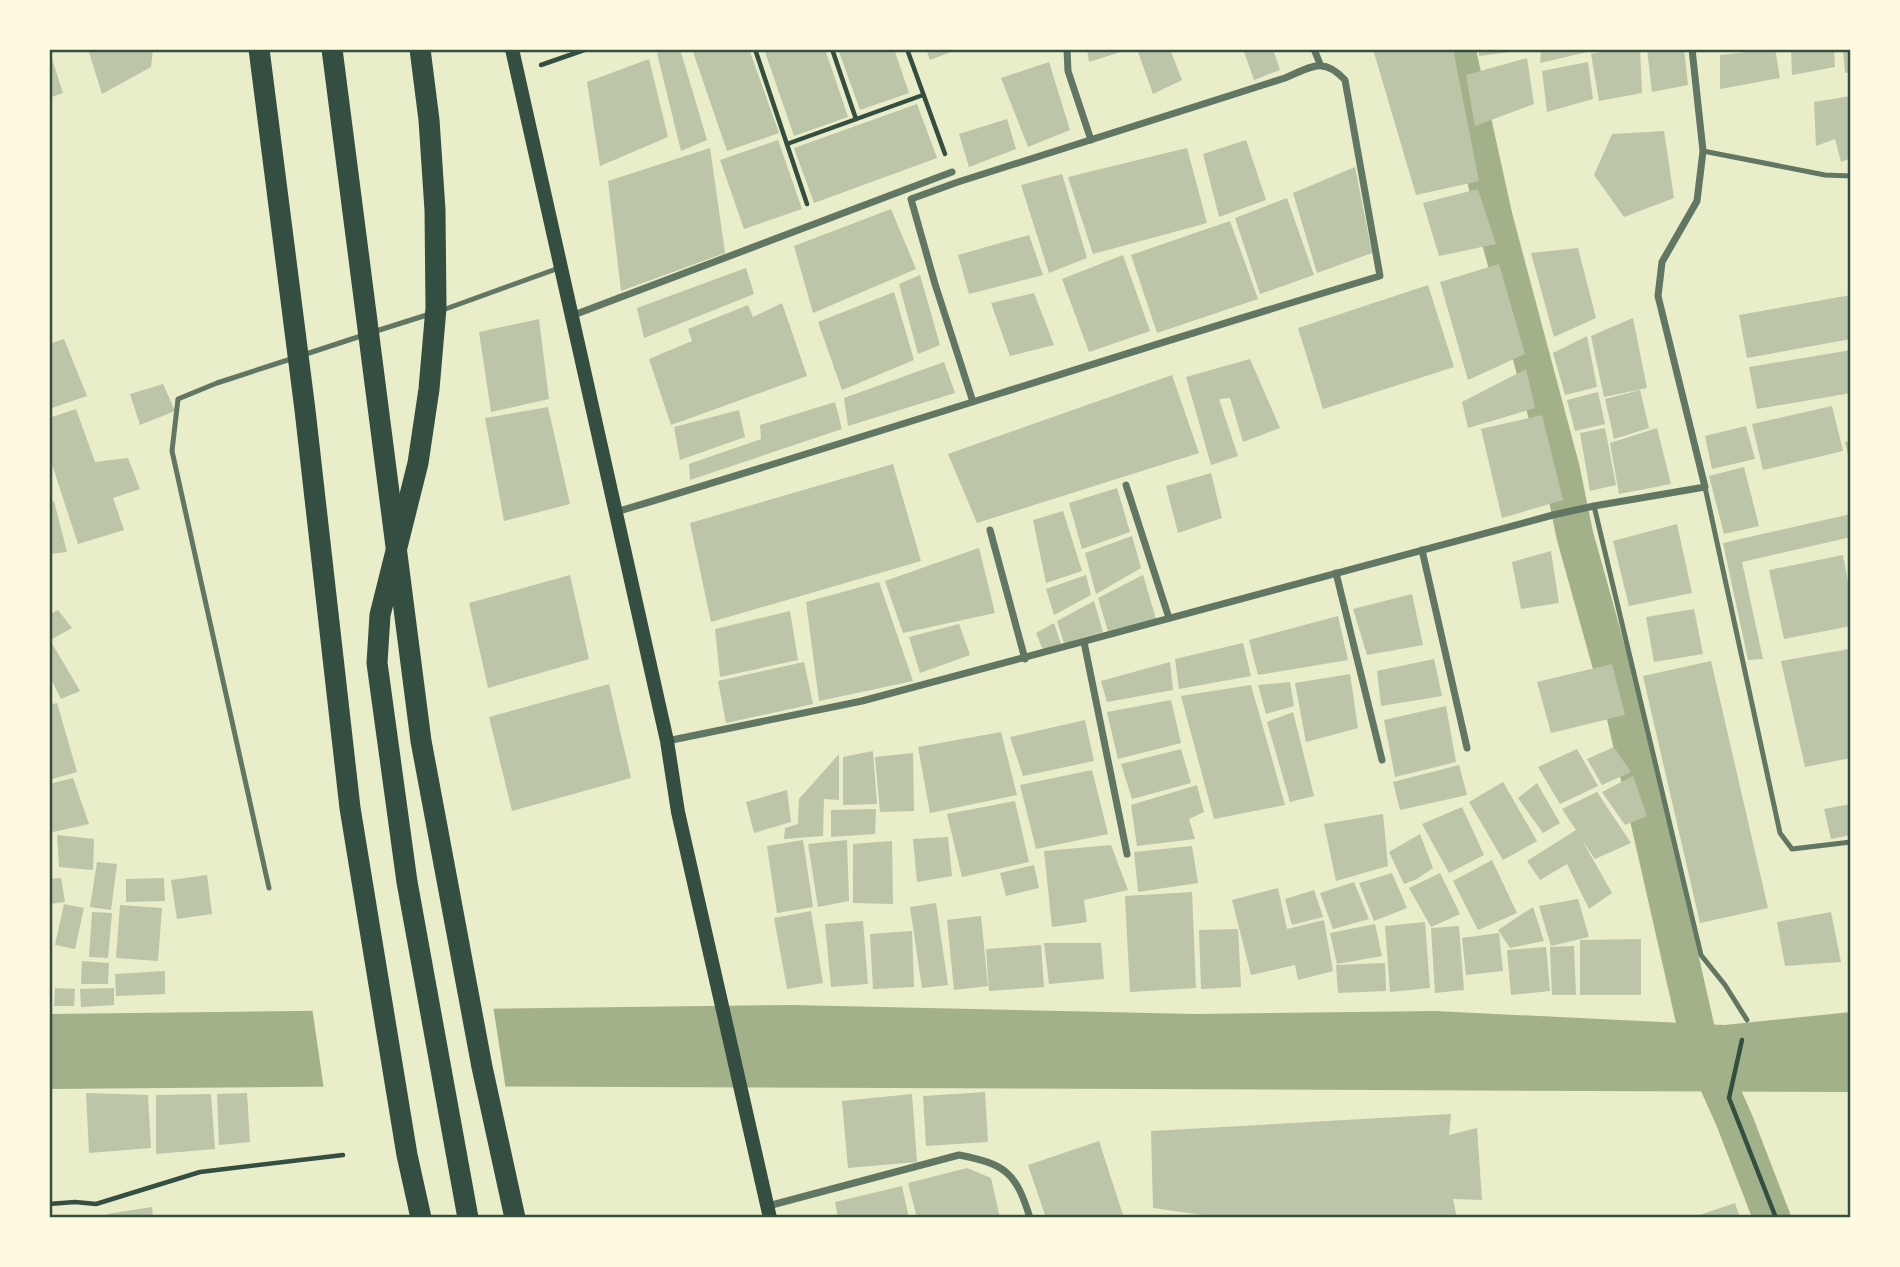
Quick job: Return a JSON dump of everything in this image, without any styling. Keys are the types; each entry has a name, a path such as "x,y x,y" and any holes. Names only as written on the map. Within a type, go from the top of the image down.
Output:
{"highway":[{"path":"260,49 305,410 350,808 407,1155 421,1218"},
{"path":"332,49 421,741 482,1067 515,1218"},
{"path":"420,49 429,120 435,210 436,309 429,389 418,463 389,571 380,615 377,663 407,882 468,1218"}],"main road":[{"path":"512,49 667,741 678,812 767,1207"}],"street":[{"path":"1067,49 1068,71 1091,140"},
{"path":"1314,49 1320,64"},
{"path":"667,741 862,701 1553,515 1705,486 1658,296 1662,262 1697,201 1703,151 1692,49"},
{"path":"615,512 973,402 1201,330 1380,276 1345,80 1334,68 1320,64 1284,78 958,181 911,199 973,402"},
{"path":"570,316 952,172"},
{"path":"1126,485 1169,618"},
{"path":"990,530 1025,659"},
{"path":"1422,550 1467,748"},
{"path":"1336,573 1382,760"},
{"path":"1084,642 1127,854"},
{"path":"767,1207 958,1155 1002,1167 1014,1179 1030,1218"}],"lane":[{"path":"1703,151 1825,175 1851,176"},
{"path":"270,888 172,451 178,399 217,383 493,293 559,268"},
{"path":"1705,486 1780,833 1792,849 1851,842"},
{"path":"1593,506 1701,955 1725,985 1747,1020"}],"path":[{"path":"517,74 587,49"},
{"path":"755,49 814,224"},
{"path":"832,49 856,119"},
{"path":"907,49 952,172"},
{"path":"787,144 923,95"},
{"path":"1747,1020 1729,1098 1776,1218"},
{"path":"49,1204 96,1204 200,1172 343,1156"}],"shaded area":[{"path":"792,1005 1195,1014 1435,1011 1724,1025 1851,1012 1851,1092 395,1086 49,1089 49,1014"}],"pier":[{"path":"493,1005 506,1090 324,1090 312,1007"}],"building":[{"path":"88,49 153,49 151,67 102,94"},
{"path":"680,49 707,140 681,151 657,53"},
{"path":"692,49 749,49 779,133 727,151"},
{"path":"764,49 825,49 848,117 794,136"},
{"path":"838,49 894,49 909,93 860,110"},
{"path":"926,49 959,49 930,60"},
{"path":"1087,49 1127,49 1127,50 1089,62"},
{"path":"1137,49 1170,49 1182,80 1153,94"},
{"path":"1243,49 1273,49 1280,70 1254,80"},
{"path":"1373,49 1453,49 1479,181 1416,195"},
{"path":"1479,49 1518,49 1519,51 1479,56"},
{"path":"1541,49 1596,49 1596,50 1540,63"},
{"path":"1615,49 1640,49 1642,93 1599,101 1591,54"},
{"path":"1647,49 1684,49 1688,85 1652,92"},
{"path":"1775,49 1780,78 1720,89 1720,55"},
{"path":"1791,49 1834,49 1835,67 1792,75"},
{"path":"1843,49 1851,49 1851,72 1845,73"},
{"path":"49,50 63,93 49,98"},
{"path":"1527,58 1534,104 1475,126 1466,75"},
{"path":"649,59 668,137 600,166 587,82"},
{"path":"1049,62 1070,130 1028,147 1001,78"},
{"path":"1588,62 1593,99 1547,112 1542,71"},
{"path":"1851,96 1851,158 1841,162 1835,139 1816,146 1814,102"},
{"path":"917,104 937,158 814,203 794,148"},
{"path":"1007,119 1016,149 969,167 959,134"},
{"path":"1664,131 1674,198 1624,217 1594,175 1612,134"},
{"path":"778,140 802,209 744,229 720,160"},
{"path":"1246,140 1266,200 1219,217 1203,154"},
{"path":"710,148 725,253 621,291 608,181"},
{"path":"1187,148 1207,223 1093,254 1068,177"},
{"path":"1355,167 1372,253 1317,273 1293,193"},
{"path":"1062,174 1087,258 1049,273 1021,185"},
{"path":"1478,189 1496,244 1439,256 1423,203"},
{"path":"1287,198 1314,275 1260,294 1235,218"},
{"path":"891,209 916,269 813,313 794,246"},
{"path":"1230,221 1258,299 1157,333 1131,255"},
{"path":"1029,235 1043,275 969,294 958,255"},
{"path":"1578,248 1596,318 1554,337 1531,253"},
{"path":"1123,255 1150,331 1089,352 1062,279"},
{"path":"1499,264 1525,354 1468,380 1440,282"},
{"path":"746,268 754,294 644,338 637,308"},
{"path":"920,275 940,345 918,354 899,284"},
{"path":"1428,285 1454,367 1323,409 1298,328"},
{"path":"894,292 914,360 842,390 818,322"},
{"path":"1034,293 1054,345 1010,356 991,303"},
{"path":"1851,295 1851,339 1747,358 1739,315"},
{"path":"782,303 807,376 671,425 649,359 692,341 688,329 748,305 753,317"},
{"path":"1633,318 1647,388 1604,397 1591,336"},
{"path":"539,319 549,399 491,412 479,332"},
{"path":"1587,336 1597,387 1565,395 1553,353"},
{"path":"64,339 87,396 49,409 49,344"},
{"path":"1851,350 1851,393 1757,409 1749,367"},
{"path":"1250,359 1280,428 1243,442 1230,398 1219,399 1238,456 1211,465 1186,377"},
{"path":"944,362 955,393 848,426 844,398"},
{"path":"1526,369 1535,408 1468,428 1462,402"},
{"path":"1172,375 1199,453 977,523 948,454"},
{"path":"163,384 175,411 140,425 130,394"},
{"path":"1640,390 1649,428 1614,439 1605,399"},
{"path":"1598,392 1605,424 1575,431 1567,400"},
{"path":"835,402 842,429 690,480 689,464 761,439 760,425"},
{"path":"1832,406 1843,451 1763,470 1752,424"},
{"path":"548,407 570,504 504,521 485,418"},
{"path":"76,409 95,462 128,458 140,489 113,498 124,530 78,544 49,455 49,418"},
{"path":"739,410 745,437 680,460 674,427"},
{"path":"1542,415 1563,500 1502,518 1481,429"},
{"path":"1746,426 1755,459 1712,469 1705,436"},
{"path":"1605,428 1616,485 1590,491 1580,433"},
{"path":"1657,428 1671,484 1619,494 1610,443"},
{"path":"1851,441 1851,463 1850,463 1845,442"},
{"path":"893,464 921,561 711,622 690,523"},
{"path":"1744,467 1759,526 1724,534 1709,476"},
{"path":"1211,473 1222,518 1178,533 1166,486"},
{"path":"1117,488 1130,532 1082,549 1069,503"},
{"path":"54,501 67,552 49,554 49,502"},
{"path":"1063,511 1082,571 1046,583 1033,520"},
{"path":"1851,514 1851,537 1742,562 1763,659 1748,660 1723,543"},
{"path":"1677,524 1692,593 1629,606 1613,541"},
{"path":"1132,536 1141,568 1096,594 1085,553"},
{"path":"979,548 995,613 903,633 885,581"},
{"path":"1551,551 1559,603 1521,609 1512,562"},
{"path":"1843,555 1851,598 1851,626 1784,639 1769,570"},
{"path":"570,575 589,659 488,688 469,603"},
{"path":"1086,575 1091,595 1054,615 1046,589"},
{"path":"1143,575 1156,619 1108,631 1098,598"},
{"path":"879,582 913,681 819,701 806,602"},
{"path":"1412,594 1423,645 1367,655 1353,609"},
{"path":"1094,601 1103,632 1064,643 1057,621"},
{"path":"1694,609 1703,654 1654,662 1646,617"},
{"path":"58,610 72,628 50,640 80,691 61,699 49,675 49,615"},
{"path":"790,611 798,660 720,677 715,629"},
{"path":"1338,616 1348,660 1258,675 1249,640"},
{"path":"1054,623 1061,644 1043,650 1036,633"},
{"path":"959,624 970,655 920,673 909,637"},
{"path":"1243,643 1251,676 1179,689 1175,659"},
{"path":"1849,649 1851,758 1805,767 1781,661"},
{"path":"1434,659 1442,696 1381,706 1377,671"},
{"path":"1711,661 1768,908 1700,923 1643,676"},
{"path":"804,662 813,704 726,723 718,681"},
{"path":"1170,662 1173,690 1107,702 1101,681"},
{"path":"1612,664 1625,715 1551,733 1537,682"},
{"path":"1350,674 1358,728 1306,742 1295,683"},
{"path":"1290,682 1294,706 1266,714 1258,685"},
{"path":"609,684 631,778 512,811 489,717"},
{"path":"1251,685 1285,805 1214,819 1181,696"},
{"path":"1171,700 1181,743 1118,759 1107,712"},
{"path":"57,703 77,772 49,780 49,705"},
{"path":"1446,706 1456,762 1395,777 1384,720"},
{"path":"1293,712 1314,796 1290,802 1267,722"},
{"path":"1085,720 1094,761 1023,776 1010,737"},
{"path":"1001,732 1017,795 930,813 918,747"},
{"path":"1614,747 1631,772 1602,785 1587,759"},
{"path":"1181,749 1191,783 1132,799 1121,764"},
{"path":"1577,749 1598,786 1560,804 1538,767"},
{"path":"873,751 877,804 843,805 843,757"},
{"path":"913,753 914,811 880,812 875,757"},
{"path":"839,754 839,800 824,799 823,836 784,839 785,828 798,824 799,799"},
{"path":"1459,765 1467,795 1400,810 1393,782"},
{"path":"1092,770 1108,834 1036,849 1020,785"},
{"path":"1633,776 1647,816 1625,825 1602,792"},
{"path":"73,778 89,824 49,833 49,784"},
{"path":"1503,782 1537,841 1503,860 1469,802"},
{"path":"1537,783 1560,823 1543,833 1518,798"},
{"path":"1197,785 1204,812 1189,819 1195,839 1137,846 1131,805"},
{"path":"787,790 791,822 754,833 746,802"},
{"path":"1597,792 1631,843 1595,859 1582,840 1612,893 1589,909 1567,864 1540,880 1527,861 1576,830 1562,809"},
{"path":"1015,801 1029,862 962,877 947,814"},
{"path":"1851,804 1851,835 1831,839 1824,809"},
{"path":"1462,807 1484,855 1449,873 1422,824"},
{"path":"876,809 875,834 831,837 831,810"},
{"path":"1383,814 1388,866 1336,881 1324,824"},
{"path":"1420,834 1433,868 1404,884 1389,852"},
{"path":"57,835 94,839 93,870 59,867"},
{"path":"948,837 952,876 917,882 913,839"},
{"path":"803,840 813,907 777,913 767,846"},
{"path":"847,840 849,901 818,907 808,844"},
{"path":"892,841 893,904 853,903 853,844"},
{"path":"1111,845 1128,890 1084,900 1087,922 1052,927 1044,851"},
{"path":"1192,846 1198,883 1138,892 1134,852"},
{"path":"1492,860 1517,913 1478,930 1453,881"},
{"path":"97,862 117,864 111,910 90,907"},
{"path":"1034,865 1039,888 1006,896 1000,873"},
{"path":"1392,873 1407,908 1374,921 1359,883"},
{"path":"1440,873 1460,914 1431,927 1409,888"},
{"path":"207,875 212,914 177,919 171,880"},
{"path":"61,878 65,902 49,904 49,879"},
{"path":"164,878 165,901 126,902 126,879"},
{"path":"1354,882 1369,919 1333,929 1320,893"},
{"path":"1278,888 1287,929 1324,920 1333,971 1298,980 1295,965 1251,975 1232,900"},
{"path":"1314,890 1323,917 1292,925 1285,899"},
{"path":"1192,892 1196,988 1130,992 1125,896"},
{"path":"1578,899 1589,937 1551,946 1539,906"},
{"path":"936,903 948,985 922,988 910,907"},
{"path":"64,904 84,908 75,949 55,945"},
{"path":"120,905 162,908 158,961 116,958"},
{"path":"1533,907 1544,941 1510,948 1498,930"},
{"path":"811,911 823,983 787,989 774,918"},
{"path":"92,912 112,913 108,958 89,957"},
{"path":"1831,912 1841,962 1785,966 1777,922"},
{"path":"981,916 988,986 954,990 947,920"},
{"path":"863,921 868,984 831,987 825,924"},
{"path":"1425,922 1430,988 1390,992 1385,926"},
{"path":"1375,924 1382,956 1337,964 1330,933"},
{"path":"1459,926 1464,990 1435,993 1431,928"},
{"path":"1238,929 1241,987 1201,989 1199,930"},
{"path":"912,931 914,987 873,989 870,934"},
{"path":"1499,933 1503,971 1466,975 1462,938"},
{"path":"1641,939 1641,995 1580,995 1580,940"},
{"path":"1044,943 1101,943 1104,979 1049,984"},
{"path":"1041,945 1044,987 989,991 986,949"},
{"path":"1574,946 1576,995 1552,995 1550,947"},
{"path":"1546,947 1550,991 1511,995 1507,950"},
{"path":"82,961 109,963 108,984 81,984"},
{"path":"1385,963 1386,991 1338,993 1336,965"},
{"path":"165,971 165,994 116,996 115,974"},
{"path":"55,988 75,989 74,1006 54,1006"},
{"path":"114,988 114,1005 81,1007 80,989"},
{"path":"985,1092 988,1142 926,1146 923,1096"},
{"path":"86,1093 148,1095 151,1148 89,1153"},
{"path":"247,1093 250,1142 219,1145 217,1094"},
{"path":"211,1094 215,1149 156,1154 156,1095"},
{"path":"912,1094 917,1162 848,1168 842,1101"},
{"path":"1451,1114 1449,1135 1477,1128 1482,1200 1453,1199 1457,1218 1224,1218 1153,1208 1151,1131"},
{"path":"1099,1141 1124,1218 1046,1218 1028,1165"},
{"path":"967,1168 991,1178 1000,1218 917,1218 908,1183"},
{"path":"902,1186 909,1218 838,1218 835,1202"},
{"path":"1735,1203 1740,1218 1691,1218"},
{"path":"152,1207 153,1218 108,1218 107,1214"}],"waterway":[{"path":"1457,49 1494,217 1561,468 1575,536 1625,715 1699,1041 1735,1122 1772,1218"}]}
